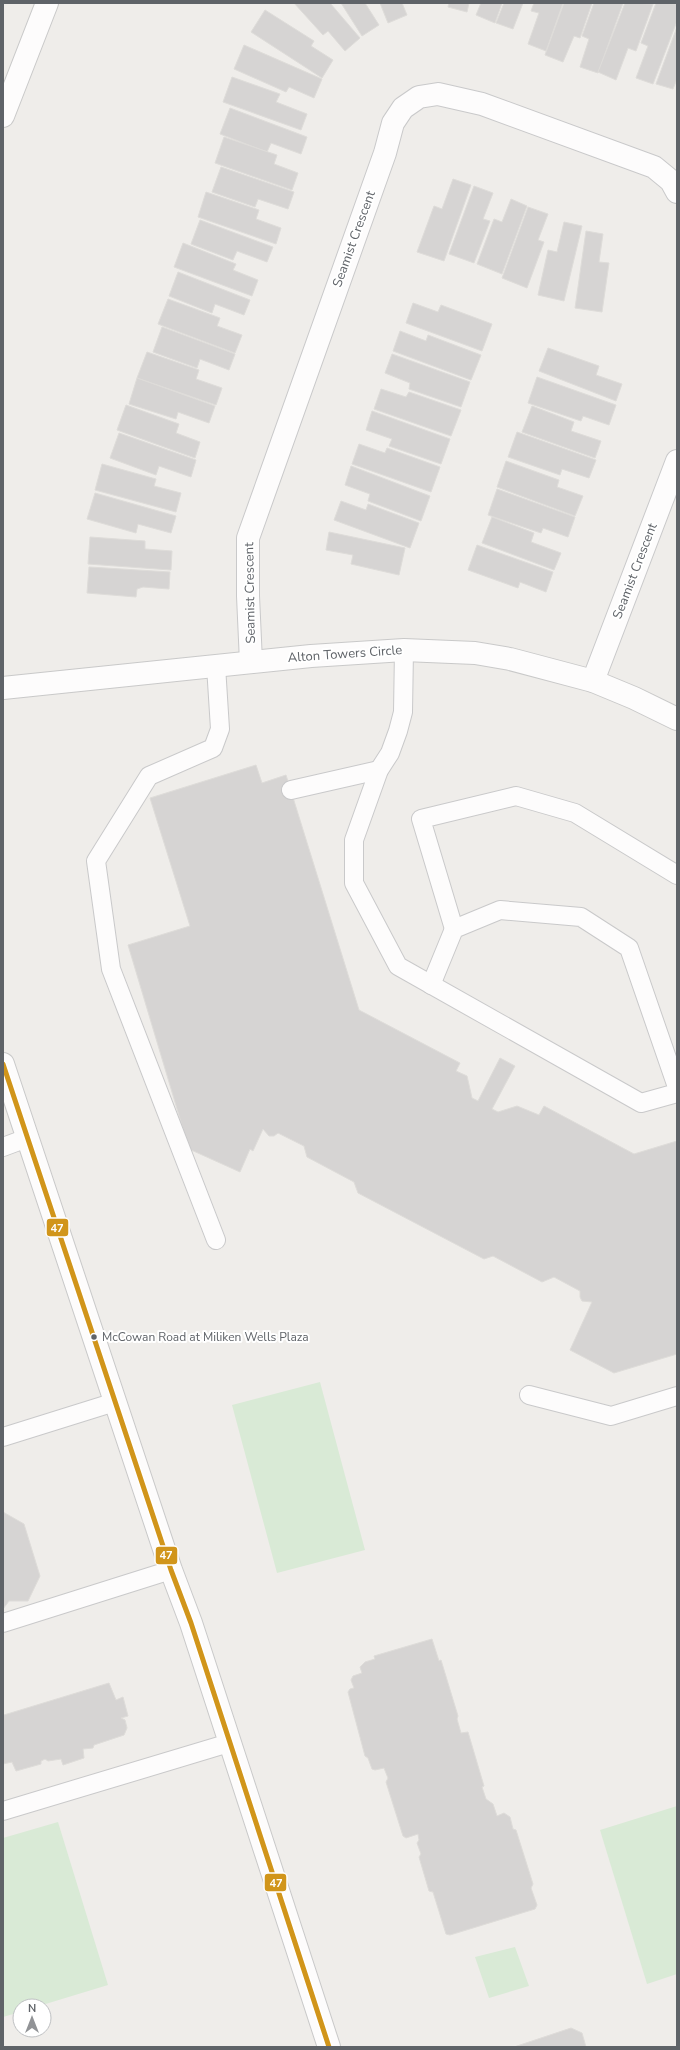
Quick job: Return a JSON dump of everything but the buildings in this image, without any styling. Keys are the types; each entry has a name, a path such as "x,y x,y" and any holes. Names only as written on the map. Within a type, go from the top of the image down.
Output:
{"street":[{"path":"3,116 47,3"},
{"name":"Seamist Crescent","path":"251,662 248,596 248,538 385,153 393,123 403,108 419,97 438,94 482,104 654,167 671,181 677,192"},
{"name":"Seamist Crescent","path":"593,681 677,461"},
{"name":"Alton Towers Circle","path":"3,688 251,662 404,650 475,653 503,658 593,681 634,698 677,719"},
{"path":"3,1064 171,1570 191,1623 329,2047"}],"lane":[{"path":"404,650 403,712 390,752 379,770 354,840 354,883 398,966 641,1103 677,1093"},
{"path":"216,666 220,729 213,748 149,776 96,860 110,968 216,1240"},
{"path":"291,790 379,770"},
{"path":"431,985 454,929 421,819 516,796 575,813 677,875"},
{"path":"454,929 500,910 581,917 629,948 671,1051 677,1087"},
{"path":"3,1147 27,1138"},
{"path":"529,1395 611,1416 677,1396"},
{"path":"3,1437 115,1402"},
{"path":"3,1623 171,1570"},
{"path":"3,1811 229,1743"}],"green space":[{"path":"320,1382 365,1550 277,1573 232,1405"},
{"path":"677,1806 677,1974 647,1984 600,1830"},
{"path":"58,1822 108,1985 52,2002 52,1998 12,1998 12,2014 3,2017 3,1838"},
{"path":"515,1947 529,1986 489,1998 475,1957"}],"transit line":[{"name":"47","path":"3,1064 171,1570 191,1623 329,2047"}],"place":[{"name":"McCowan Road at Miliken Wells Plaza","path":"94,1337"}]}
